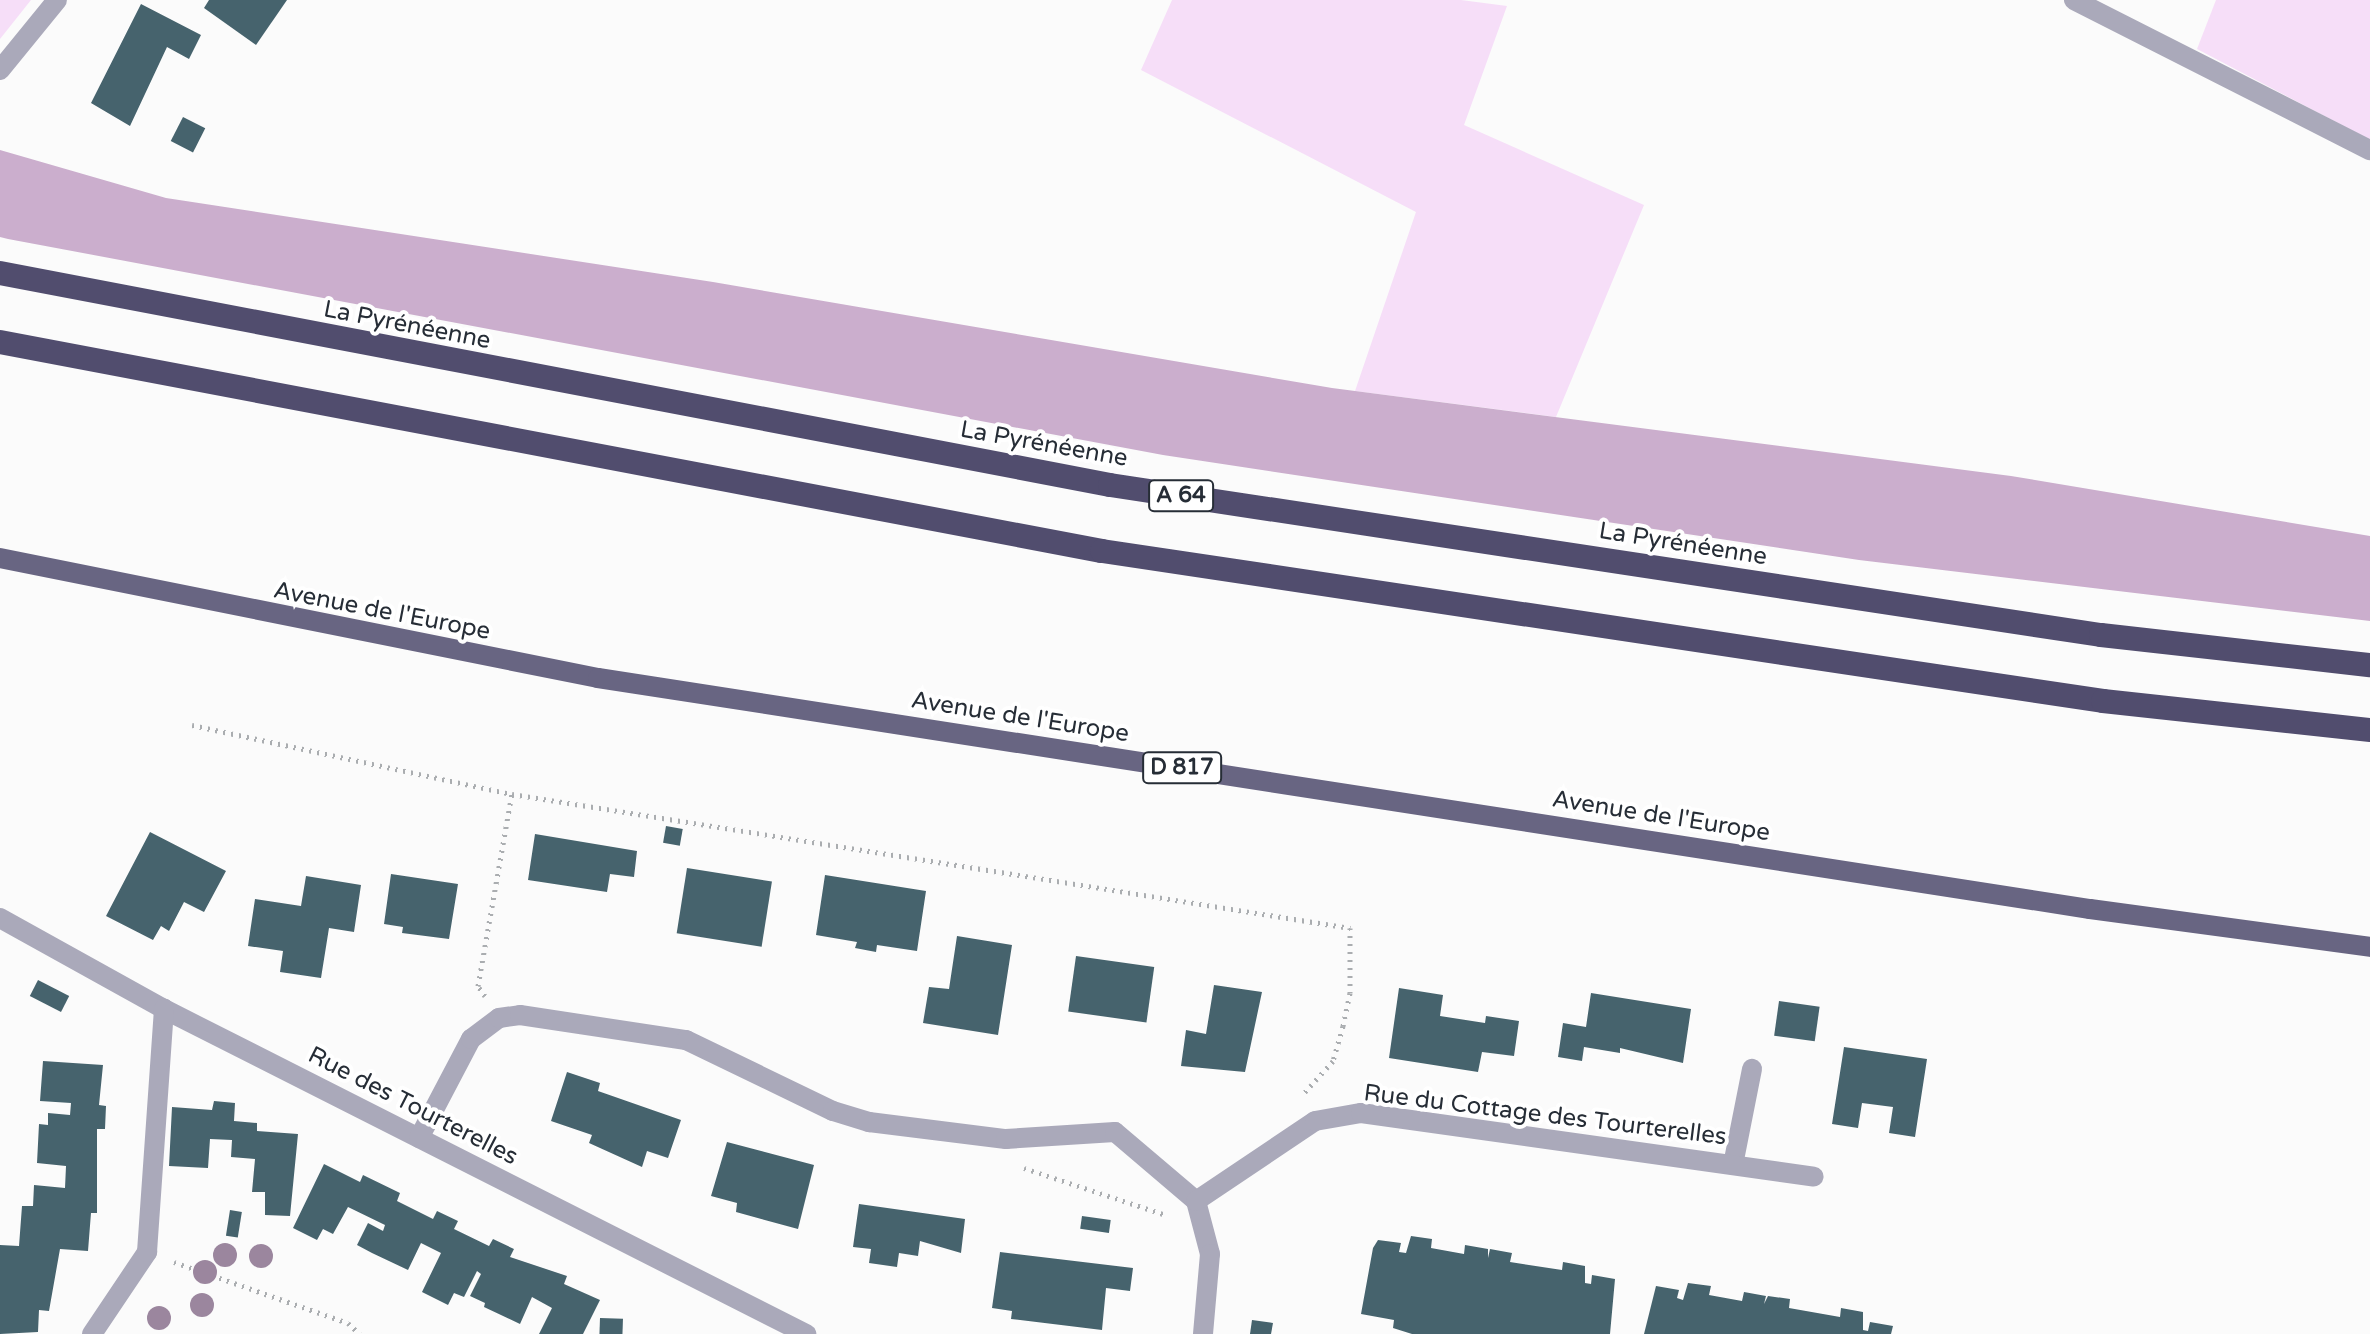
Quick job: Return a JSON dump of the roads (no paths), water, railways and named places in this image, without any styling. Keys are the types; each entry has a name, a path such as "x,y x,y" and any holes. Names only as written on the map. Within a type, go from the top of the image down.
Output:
{"highway":[{"name":"La Pyrénéenne","path":"0,273 131,303 1110,485 2101,635 2370,665"},
{"path":"0,342 1102,551 2103,701 2370,730"}],"main road":[{"name":"Avenue de l'Europe","path":"0,558 598,678 2090,909 2370,947"}],"street":[{"path":"0,70 57,0"},
{"path":"2074,0 2370,150"},
{"name":"Rue des Tourterelles","path":"0,918 164,1009 794,1331"},
{"path":"92,1334 147,1252 164,1009"},
{"path":"419,1138 471,1039 499,1018 520,1015 686,1040 833,1111 869,1122 1006,1139 1115,1132 1196,1201 1210,1254 1203,1334"},
{"path":"1733,1165 1752,1069"},
{"name":"Rue du Cottage des Tourterelles","path":"1196,1201 1315,1121 1361,1113 1814,1177"}]}
